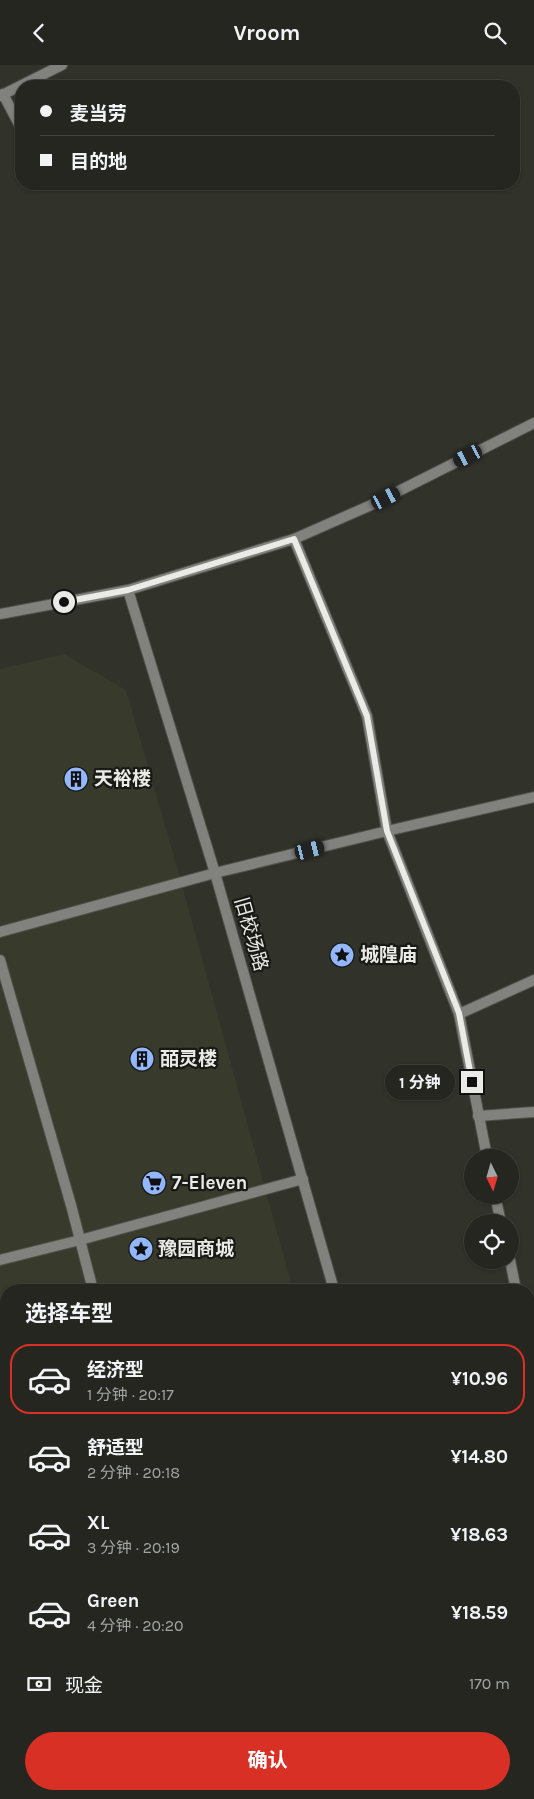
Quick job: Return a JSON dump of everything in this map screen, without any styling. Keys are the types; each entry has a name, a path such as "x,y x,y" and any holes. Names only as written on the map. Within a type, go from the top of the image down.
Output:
{"street":[{"path":"32,80 62,65"},
{"path":"15,88 1,95 15,118"},
{"path":"0,614 128,590 294,539 369,506 534,423"},
{"path":"294,539 367,716 387,831 459,1013 485,1149"},
{"name":"旧校场路","path":"128,590 215,873 332,1284"},
{"path":"0,932 215,873 534,797"},
{"path":"0,960 91,1284"},
{"path":"459,1013 534,980"},
{"path":"478,1116 534,1112"},
{"path":"0,1260 303,1179"},
{"path":"512,1269 515,1284"}],"shaded area":[{"name":"豫园商城","path":"64,654 126,690 177,867 291,1284 0,1284 0,669"}],"place":[{"name":"天裕楼","path":"76,779"},
{"name":"城隍庙","path":"342,955"},
{"name":"皕灵楼","path":"142,1059"},
{"name":"7-Eleven","path":"154,1183"},
{"name":"豫园商城","path":"141,1249"}],"route":[{"path":"64,602 128,590 294,539 367,716 387,831 459,1013 472,1082"}]}
